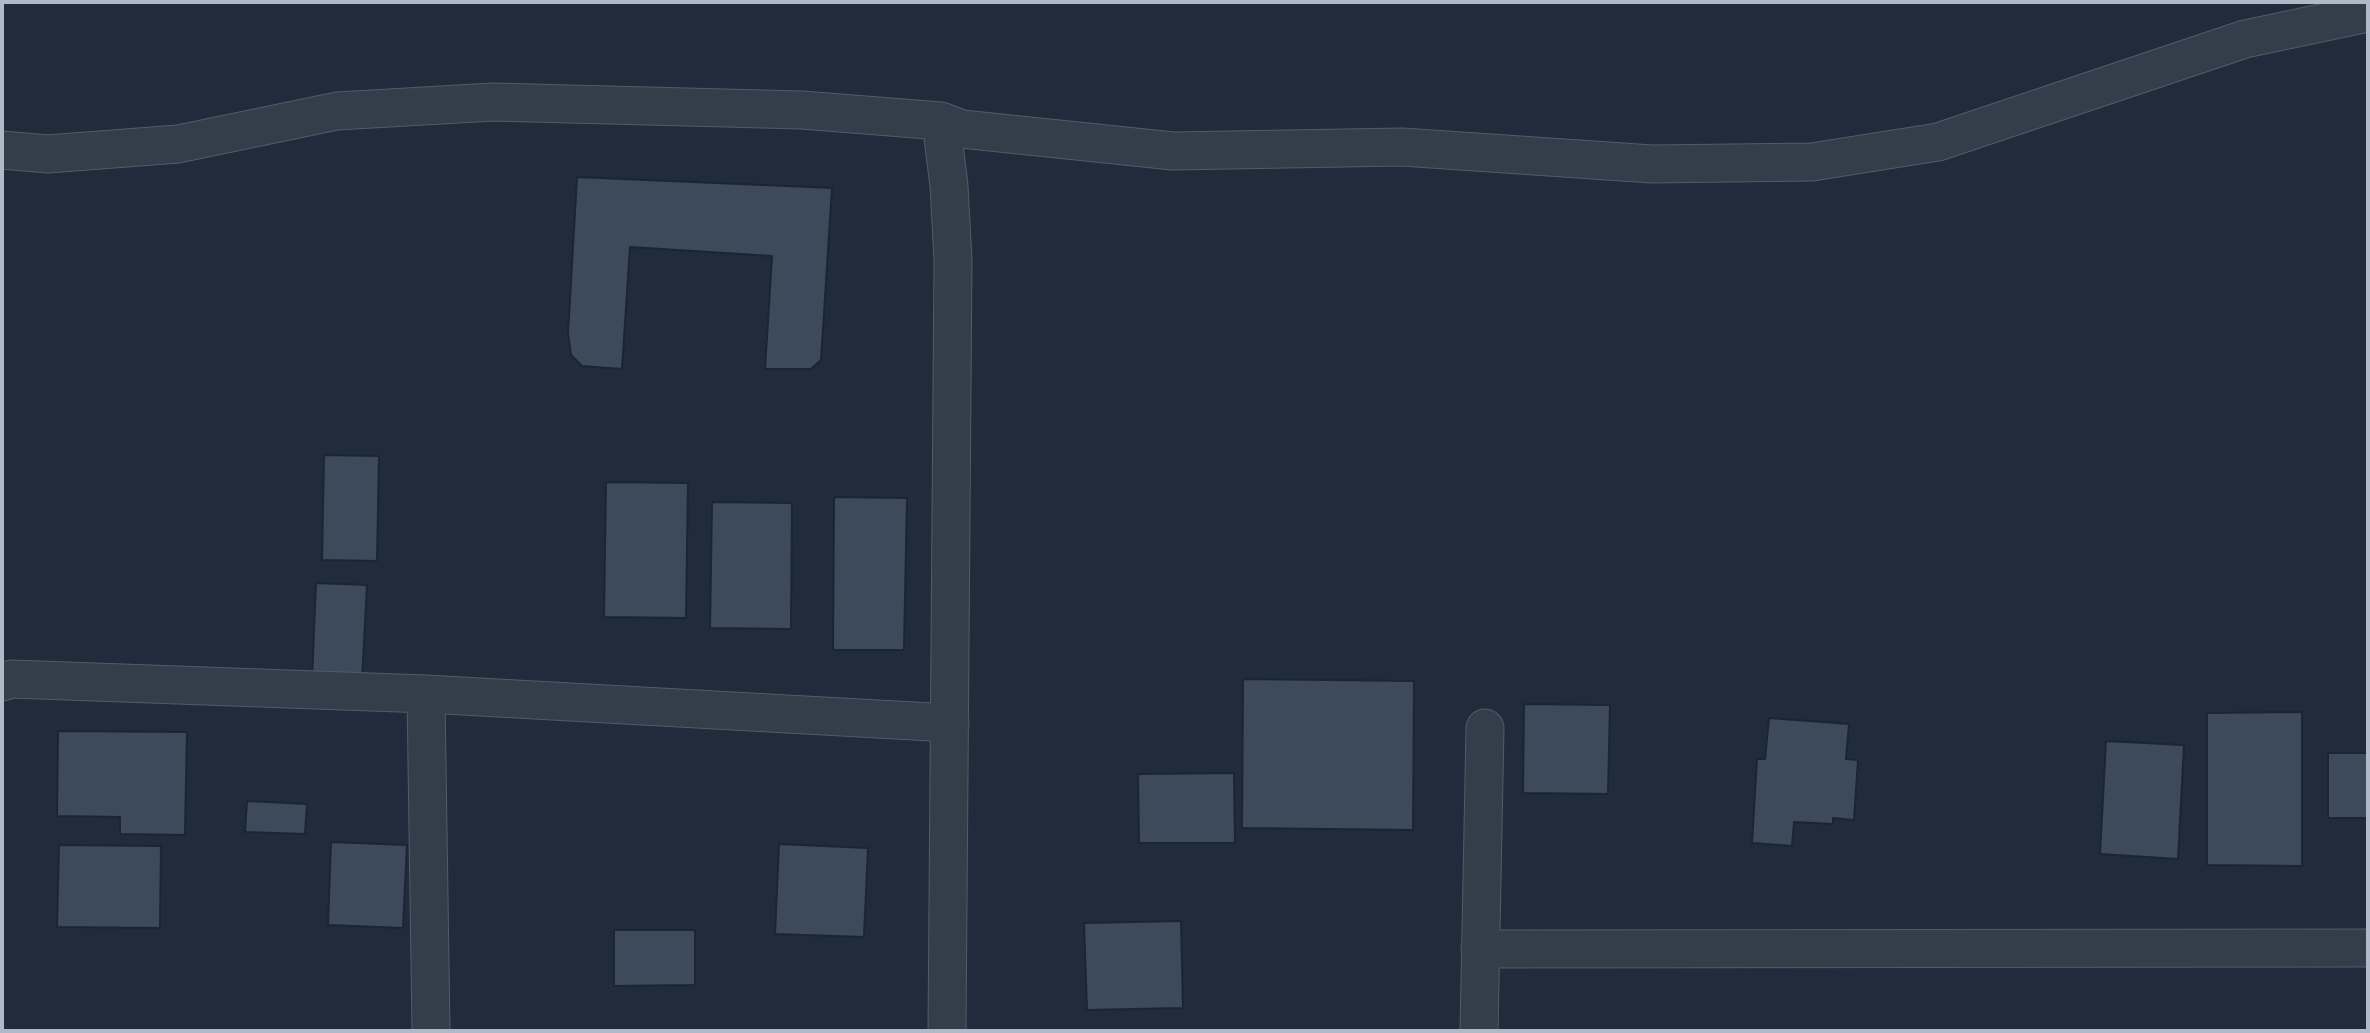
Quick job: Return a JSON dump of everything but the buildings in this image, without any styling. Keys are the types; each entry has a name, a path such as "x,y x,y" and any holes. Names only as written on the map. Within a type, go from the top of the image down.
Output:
{"street":[{"path":"2,150 48,154 178,144 337,111 493,102 802,110 942,121 962,129 1173,152 1402,146 1652,164 1812,162 1938,142 2245,39 2368,13"},
{"path":"942,121 953,261 947,1031"},
{"path":"2,682 12,679 426,694 950,723"},
{"path":"426,694 431,1031"},
{"path":"1479,1031 1485,728"},
{"path":"1480,949 2368,948"}]}
